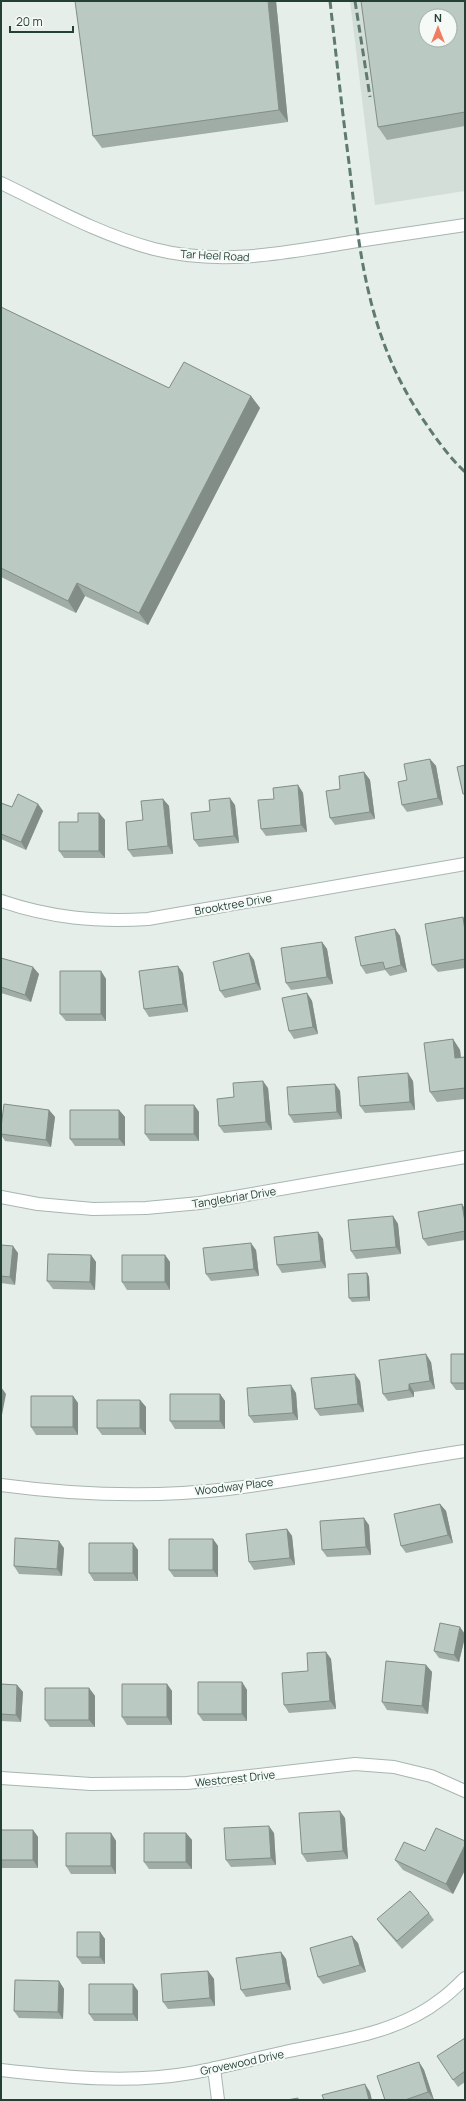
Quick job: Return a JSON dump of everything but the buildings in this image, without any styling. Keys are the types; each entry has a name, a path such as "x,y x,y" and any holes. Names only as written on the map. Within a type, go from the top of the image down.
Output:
{"street":[{"name":"Tar Heel Road","path":"1,183 110,236 153,249 220,258 270,256 465,225"},
{"name":"Brooktree Drive","path":"1,901 23,908 69,918 109,921 148,919 465,864"},
{"name":"Tanglebriar Drive","path":"1,1197 38,1204 93,1209 146,1208 200,1203 465,1157"},
{"name":"Woodway Place","path":"1,1485 43,1491 91,1494 152,1494 228,1489 465,1451"},
{"name":"Westcrest Drive","path":"1,1778 91,1784 187,1783 355,1764 394,1767 431,1776 465,1791"},
{"name":"Grovewood Drive","path":"1,2070 56,2076 130,2078 190,2073 350,2038 386,2028 416,2015 440,2001 465,1978"},
{"path":"214,2068 218,2100"}],"shaded area":[{"path":"350,1 465,1 465,191 375,205"}],"railway":[{"path":"330,1 357,231 369,295 378,327 389,357 404,388 437,439 465,472"},
{"path":"355,1 370,97"}]}
